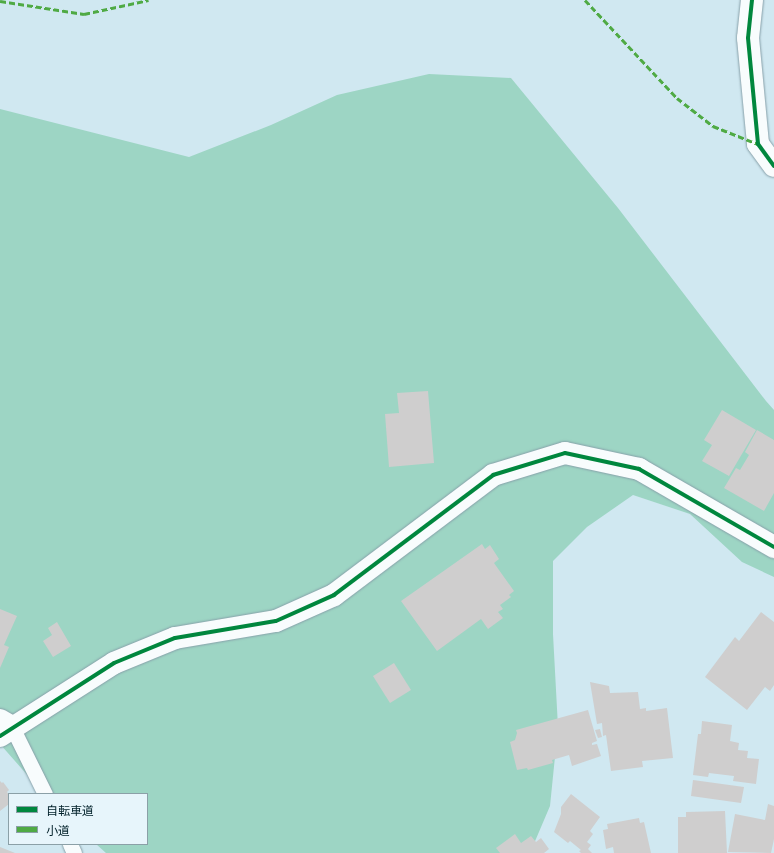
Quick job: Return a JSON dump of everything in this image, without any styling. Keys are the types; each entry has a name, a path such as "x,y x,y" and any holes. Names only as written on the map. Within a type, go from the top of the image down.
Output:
{"street":[{"path":"752,0 748,38 758,144 774,166"},
{"path":"4,728 114,663 175,638 276,621 334,595 493,475 565,453 639,469 774,546"}],"lane":[{"path":"4,728 44,793"}],"green space":[{"path":"429,74 511,78 618,208 774,410 774,577 742,562 690,514 633,495 587,527 553,561 553,634 558,727 550,806 530,853 106,853 97,845 148,845 148,793 43,793 0,744 0,109 189,157 271,125 337,95"}],"building":[{"path":"428,391 434,463 389,467 385,414 399,413 397,393"},
{"path":"722,410 756,430 729,476 702,461 712,445 704,440"},
{"path":"757,430 774,440 774,493 764,511 724,488 736,468 740,470 749,455 745,452"},
{"path":"482,544 485,549 490,545 499,559 494,563 514,591 509,595 511,597 500,605 503,609 498,612 503,618 488,629 481,619 437,651 401,601"},
{"path":"0,609 17,616 4,645 9,647 0,668"},
{"path":"761,612 774,622 774,685 770,691 765,687 747,710 705,677 735,637 739,641"},
{"path":"57,622 71,646 53,657 43,641 52,635 48,628"},
{"path":"394,663 411,690 390,703 373,676"},
{"path":"590,682 609,686 610,693 638,692 640,709 646,708 646,711 667,708 673,758 642,761 643,767 611,771 606,735 603,736 602,723 597,724"},
{"path":"588,710 597,741 592,743 592,745 597,744 601,756 572,766 569,755 552,760 553,763 528,770 527,768 517,770 510,742 515,740 517,733 516,730"},
{"path":"702,721 732,725 730,741 739,743 738,750 748,751 747,758 759,759 756,784 733,781 734,776 709,773 708,777 693,775 698,734 701,734"},
{"path":"600,729 602,737 598,738 595,730"},
{"path":"693,780 744,787 741,803 691,796"},
{"path":"0,781 2,783 3,782 9,790 7,792 8,805 0,811"},
{"path":"571,794 600,817 590,831 593,834 587,842 591,845 588,849 592,853 581,853 579,851 581,850 570,841 568,843 554,832 561,814 561,807"},
{"path":"768,804 774,806 774,839 771,853 728,852 735,814 765,820"},
{"path":"725,811 727,853 678,853 678,817 686,817 686,812"},
{"path":"639,818 640,823 644,822 651,853 614,853 613,847 606,849 603,830 608,829 607,824"},
{"path":"515,834 521,843 531,836 536,842 541,838 549,849 544,853 500,853 496,848"},
{"path":"0,847 15,853 0,853"}],"marked path":[{"path":"0,1 84,14 149,0"},
{"path":"585,0 677,98 713,126 758,144"}],"cycle path":[{"path":"752,0 748,38 758,144 774,166"},
{"path":"0,736 114,663 175,638 276,621 334,595 493,475 565,453 639,469 774,547"}]}
